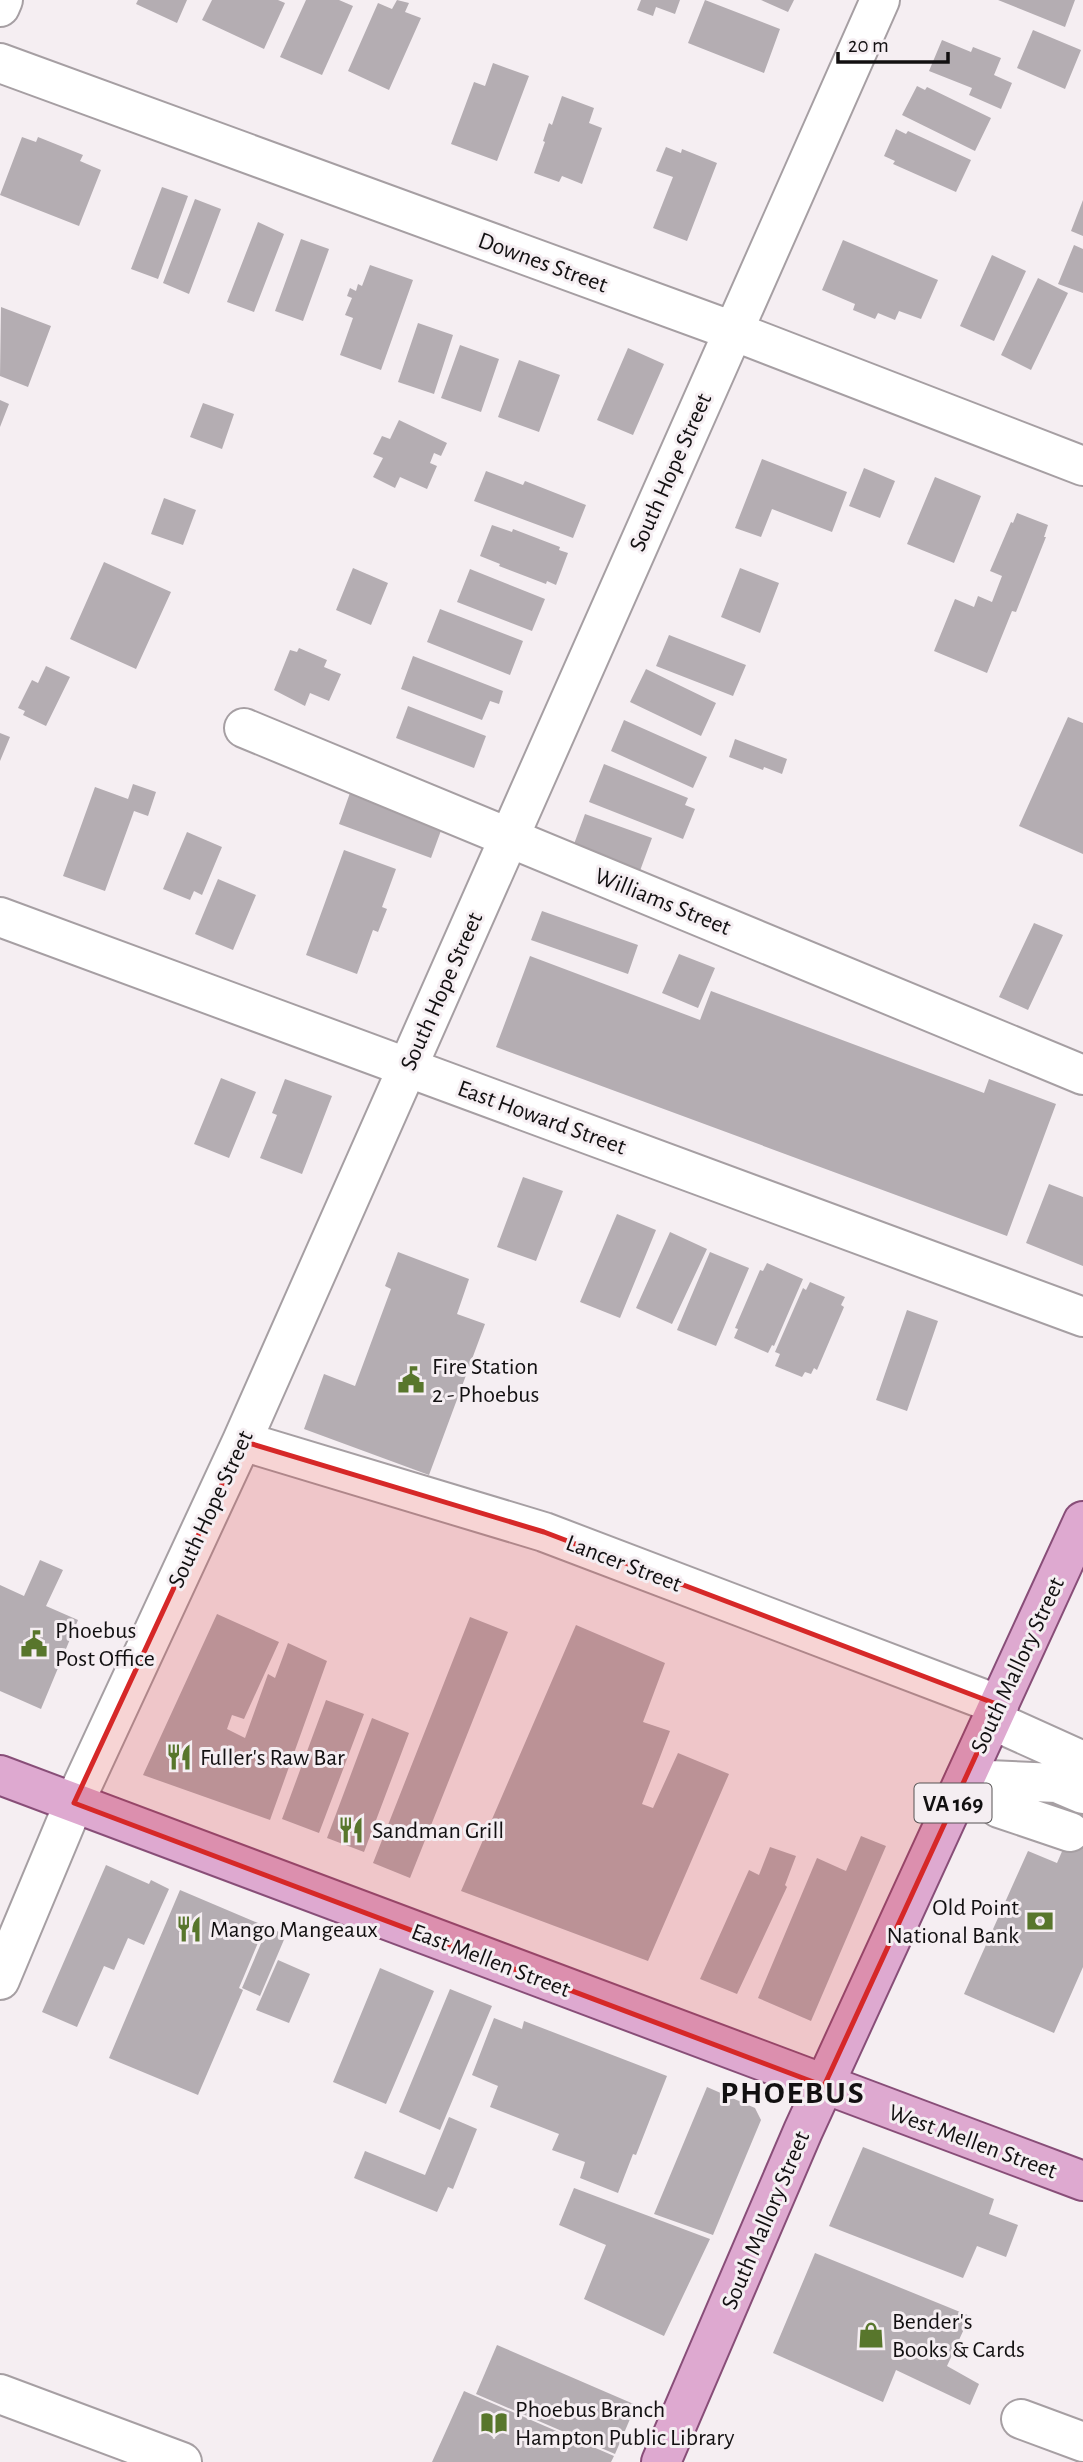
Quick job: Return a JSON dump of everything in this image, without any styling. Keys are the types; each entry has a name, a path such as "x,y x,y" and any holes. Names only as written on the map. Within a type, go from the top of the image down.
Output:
{"main road":[{"name":"South Mallory Street","path":"661,2462 824,2086 1083,1521"},
{"name":"East Mellen Street","path":"0,1775 824,2086"},
{"name":"West Mellen Street","path":"824,2086 1083,2181"}],"street":[{"path":"0,6 3,0"},
{"name":"South Hope Street","path":"0,1980 74,1803 242,1441 880,0"},
{"name":"Downes Street","path":"0,63 733,331 1083,466"},
{"name":"Williams Street","path":"243,728 1083,1075"},
{"name":"East Howard Street","path":"0,917 1083,1317"},
{"name":"Lancer Street","path":"242,1441 544,1532 995,1713 1083,1761"},
{"path":"965,1779 999,1808 1077,1814"},
{"path":"0,2395 182,2462"},
{"path":"1021,2419 1083,2442"}],"highlighted area":[{"path":"242,1441 544,1532 999,1705 824,2086 74,1803"}],"building":[{"path":"138,0 187,0 177,23 136,4"},
{"path":"212,0 278,0 285,3 264,49 202,20"},
{"path":"306,0 339,0 353,6 322,75 280,57"},
{"path":"397,0 409,3 405,12 421,18 389,90 348,71 378,3 392,9"},
{"path":"641,0 680,0 675,14 656,7 653,16 637,10"},
{"path":"705,0 780,29 764,73 688,43"},
{"path":"761,0 794,0 788,12"},
{"path":"998,0 1075,0 1065,27"},
{"path":"1033,30 1081,50 1065,89 1017,68"},
{"path":"942,40 971,52 973,47 1001,58 994,75 1012,83 1001,109 969,95 972,88 929,71"},
{"path":"493,63 529,76 497,161 451,144 474,82 485,86"},
{"path":"917,86 925,90 927,87 991,118 975,151 902,115"},
{"path":"562,96 594,108 589,123 602,128 582,184 562,176 559,182 534,173 549,123 552,125"},
{"path":"896,129 906,134 908,131 971,160 956,192 893,164 895,161 884,156"},
{"path":"22,137 36,142 38,137 83,155 80,161 101,170 79,226 0,195"},
{"path":"666,147 681,153 682,149 717,163 687,241 653,228 673,177 656,171"},
{"path":"162,187 188,196 158,279 131,269"},
{"path":"195,199 221,209 189,294 163,283"},
{"path":"1083,200 1083,236 1071,231"},
{"path":"258,222 284,234 254,312 227,302"},
{"path":"301,239 329,249 303,321 275,311"},
{"path":"843,240 938,280 921,319 899,311 895,320 878,313 875,319 853,310 855,304 822,290"},
{"path":"1074,245 1083,249 1083,293 1058,284"},
{"path":"992,255 1026,271 994,341 960,326"},
{"path":"370,265 413,280 381,370 340,355 353,318 345,315 352,298 347,296 350,288 356,291 358,284 362,286"},
{"path":"1038,278 1068,293 1031,370 1001,355"},
{"path":"1,307 51,326 28,387 0,376"},
{"path":"418,323 453,335 434,394 398,382"},
{"path":"460,345 499,359 481,412 441,398"},
{"path":"628,348 664,364 633,435 597,420"},
{"path":"519,360 560,375 539,432 498,417"},
{"path":"0,400 9,404 0,427"},
{"path":"203,403 234,414 222,449 190,437"},
{"path":"399,420 447,443 441,456 434,453 430,463 437,466 427,489 400,477 395,488 373,477 383,458 373,454 382,436 390,439"},
{"path":"762,459 847,492 832,532 772,509 761,537 735,528"},
{"path":"864,468 895,481 880,518 849,506"},
{"path":"486,471 523,485 525,481 586,505 573,538 474,501"},
{"path":"935,477 981,496 954,563 907,544"},
{"path":"164,498 196,510 183,545 151,534"},
{"path":"1017,513 1048,525 1046,537 1016,612 1012,611 987,673 934,651 955,599 974,607 978,596 992,602 1002,576 990,571"},
{"path":"492,525 512,532 513,529 560,547 559,550 568,553 556,585 547,581 546,584 480,556"},
{"path":"104,562 171,592 136,669 70,639"},
{"path":"353,568 388,583 371,625 336,610"},
{"path":"740,568 779,583 760,633 721,617"},
{"path":"470,569 545,599 532,631 457,602"},
{"path":"440,609 523,641 510,675 427,642"},
{"path":"669,635 746,665 733,696 656,666"},
{"path":"299,648 327,660 324,667 341,674 329,701 310,693 305,706 274,690 290,650 297,652"},
{"path":"413,656 503,691 499,704 490,701 482,720 401,689"},
{"path":"46,666 70,677 46,726 23,715 25,711 18,708 32,680 38,683"},
{"path":"646,669 716,703 701,736 630,702"},
{"path":"408,706 486,736 474,768 396,738"},
{"path":"1068,717 1083,723 1083,854 1019,826"},
{"path":"624,720 707,757 693,788 611,751"},
{"path":"0,733 10,737 0,761"},
{"path":"735,739 787,759 782,774 729,757"},
{"path":"604,764 688,798 685,805 695,809 683,839 589,802"},
{"path":"133,784 156,792 148,816 134,811 105,891 63,876 95,787 128,799"},
{"path":"351,790 447,814 431,858 339,824"},
{"path":"585,814 652,838 637,879 570,855"},
{"path":"187,832 222,847 202,895 194,891 190,900 163,889"},
{"path":"344,850 396,869 382,907 387,909 378,932 373,930 357,974 306,955"},
{"path":"218,879 256,895 233,950 195,934"},
{"path":"542,911 638,945 628,974 531,940"},
{"path":"1034,923 1063,935 1028,1010 999,997"},
{"path":"679,954 715,968 698,1008 662,993"},
{"path":"530,956 700,1020 711,991 984,1093 989,1079 1056,1104 1007,1236 496,1047"},
{"path":"221,1078 256,1092 229,1158 194,1144"},
{"path":"285,1079 332,1096 302,1174 260,1158 277,1115 272,1113"},
{"path":"523,1177 563,1191 536,1261 497,1247"},
{"path":"1049,1184 1083,1197 1083,1266 1026,1243"},
{"path":"617,1214 656,1230 620,1318 580,1302"},
{"path":"670,1232 707,1249 672,1324 636,1308"},
{"name":"Fire Station 2 - Phoebus","path":"398,1252 469,1279 457,1314 485,1324 429,1475 304,1429 324,1374 355,1386 391,1289 385,1286"},
{"path":"710,1252 749,1268 716,1346 677,1330"},
{"path":"767,1263 803,1279 774,1346 772,1345 768,1353 734,1338 738,1329 735,1328 760,1270 763,1271"},
{"path":"810,1282 845,1297 841,1305 844,1307 817,1370 814,1368 811,1374 805,1372 802,1377 775,1366 780,1354 775,1352 803,1288 806,1290"},
{"path":"907,1310 938,1321 907,1411 876,1400"},
{"name":"Phoebus Post Office","path":"40,1560 63,1570 46,1606 78,1620 41,1709 0,1691 0,1585 24,1596"},
{"path":"217,1614 279,1642 244,1719 232,1715 227,1729 245,1738 268,1674 275,1678 288,1643 327,1661 270,1820 143,1775"},
{"path":"470,1617 508,1632 410,1878 373,1863"},
{"path":"576,1625 665,1663 643,1722 670,1731 642,1804 653,1808 678,1753 729,1774 648,1961 461,1891"},
{"path":"326,1700 364,1714 319,1833 282,1819"},
{"path":"372,1718 409,1733 364,1852 327,1838"},
{"name":"Old Point National Bank","path":"1083,1803 1083,1967 1054,2033 964,1994 1028,1851 1057,1863"},
{"path":"861,1836 886,1846 811,2021 758,1998 817,1858 846,1871"},
{"path":"770,1847 796,1856 785,1885 787,1887 737,1994 700,1979 749,1870 759,1875"},
{"path":"106,1865 149,1884 151,1880 169,1889 144,1945 128,1938 114,1970 104,1966 77,2027 42,2012"},
{"path":"180,1890 265,1926 239,1988 243,1990 198,2095 109,2058"},
{"path":"268,1927 286,1935 260,1996 242,1988"},
{"path":"278,1960 310,1974 289,2023 256,2010"},
{"path":"380,1968 434,1991 386,2104 333,2082"},
{"path":"450,1989 492,2006 440,2130 399,2112"},
{"path":"494,2018 522,2029 524,2021 667,2076 618,2193 580,2178 585,2162 552,2150 559,2134 490,2107 498,2086 472,2075"},
{"path":"707,2087 755,2108 761,2120 713,2235 654,2214"},
{"path":"449,2117 477,2129 453,2189 448,2187 437,2212 354,2178 365,2151 425,2175"},
{"path":"863,2147 994,2199 989,2214 1018,2225 1006,2257 977,2246 963,2278 829,2226"},
{"path":"574,2188 710,2239 664,2336 584,2299 606,2245 559,2225"},
{"name":"Bender's Books & Cards","path":"815,2253 970,2316 947,2366 979,2384 970,2405 896,2370 883,2402 773,2353"},
{"path":"497,2345 636,2405 615,2454 476,2394"},
{"name":"Phoebus Branch Hampton Public Library","path":"464,2391 614,2456 611,2462 432,2462"}],"place":[{"name":"Fire Station 2 - Phoebus","path":"411,1380"},
{"name":"Phoebus Post Office","path":"34,1644"},
{"name":"Fuller's Raw Bar","path":"179,1757"},
{"name":"Sandman Grill","path":"351,1830"},
{"name":"Old Point National Bank","path":"1040,1921"},
{"name":"Mango Mangeaux","path":"189,1929"},
{"name":"Bender's Books & Cards","path":"871,2335"},
{"name":"Phoebus Branch Hampton Public Library","path":"494,2423"}],"district":[{"name":"PHOEBUS","path":"793,2092"}]}
